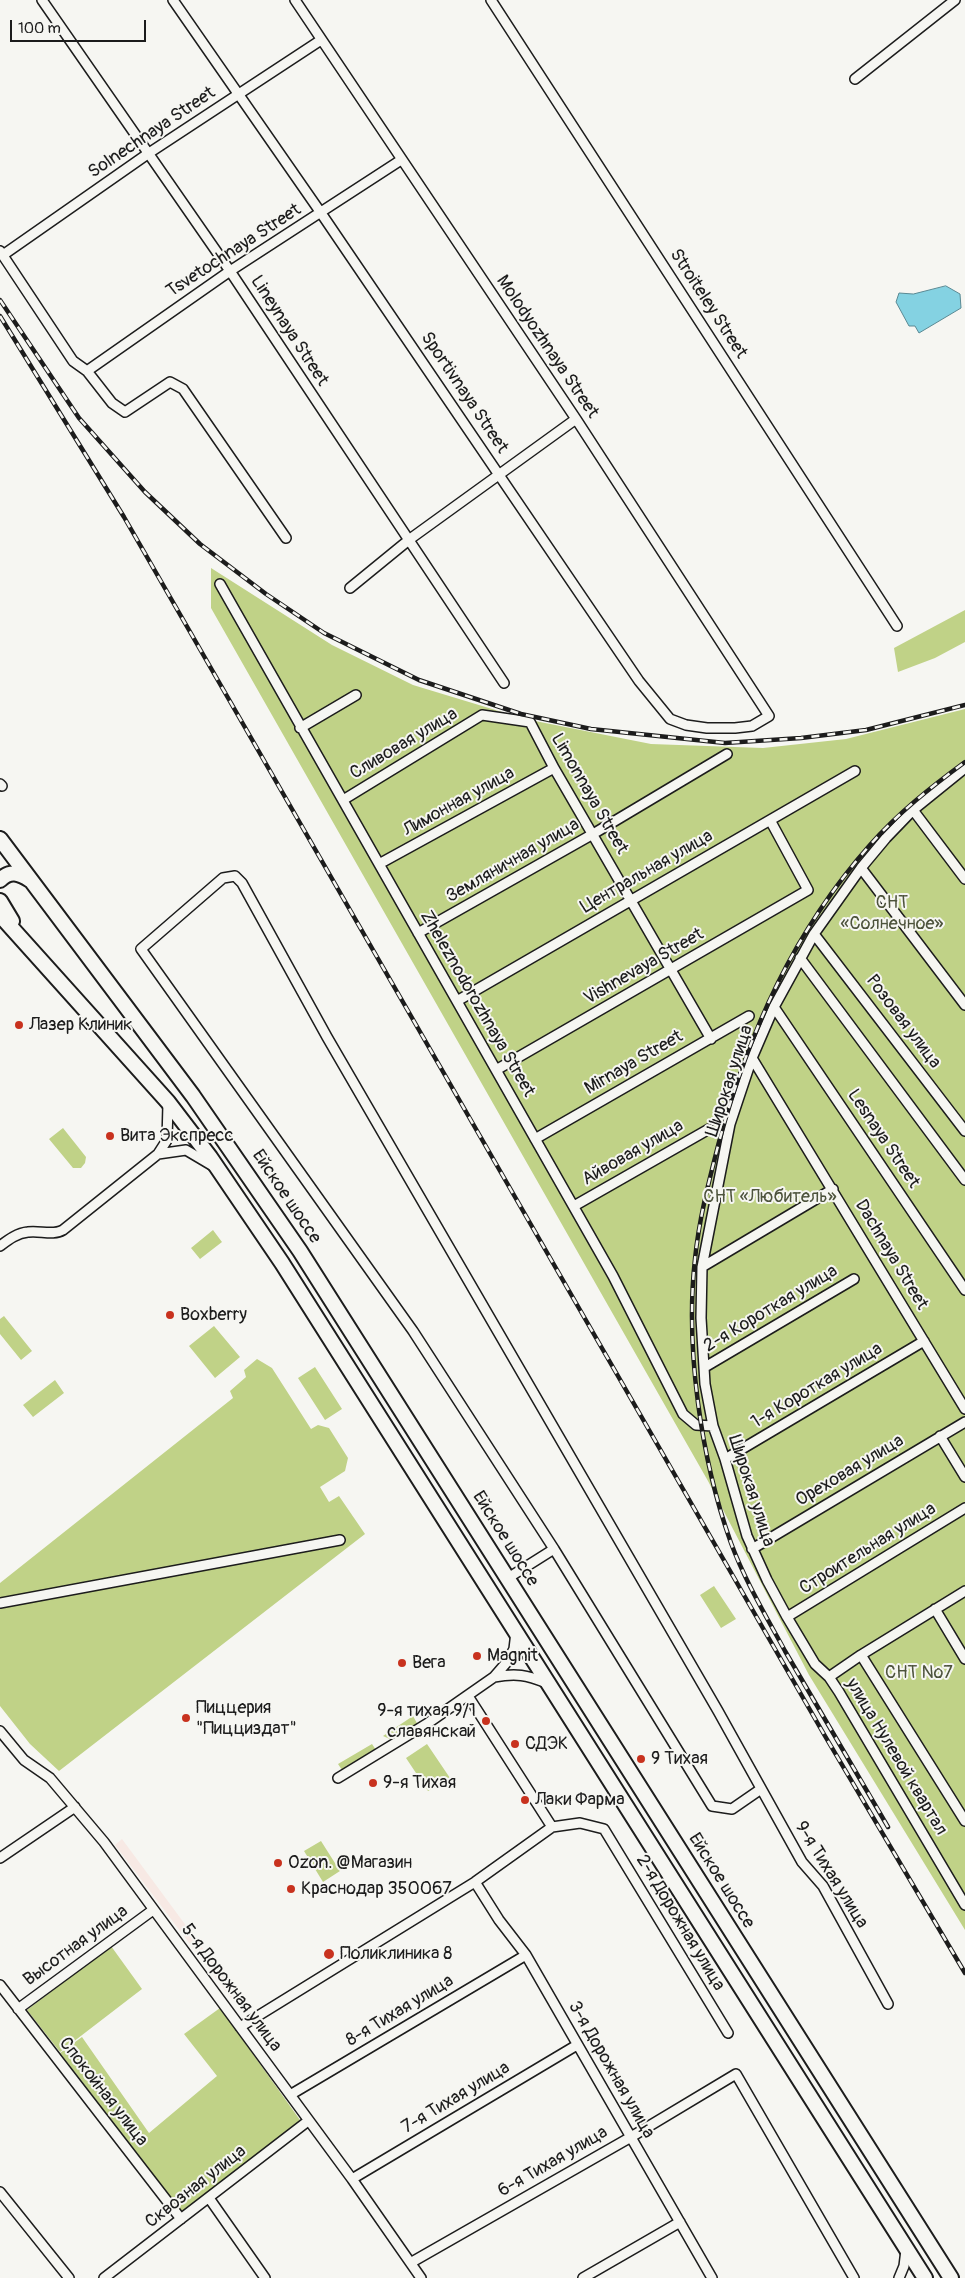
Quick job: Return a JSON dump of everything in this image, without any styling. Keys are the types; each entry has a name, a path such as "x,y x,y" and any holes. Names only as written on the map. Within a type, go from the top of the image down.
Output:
{"main road":[{"name":"Ейское шоссе","path":"0,839 245,1168 332,1300 951,2278"},
{"path":"0,880 10,873 15,873 32,882"},
{"path":"0,901 29,947"},
{"path":"0,915 168,1102 219,1170 287,1271 925,2278"}],"street":[{"name":"Lineynaya Street","path":"42,0 230,271 504,683"},
{"name":"Sportivnaya Street","path":"173,0 322,213 639,681 670,719 707,728 734,728 752,726 769,716"},
{"name":"Molodyozhnaya Street","path":"295,0 576,419 769,716"},
{"name":"Stroiteley Street","path":"491,0 897,626"},
{"path":"855,79 955,0"},
{"name":"Solnechnaya Street","path":"1,253 238,93 321,40"},
{"name":"Tsvetochnaya Street","path":"87,371 230,271 401,160"},
{"path":"1,253 73,361 87,371 112,404 125,412 170,382 183,389 286,538"},
{"path":"350,588 410,539 576,419"},
{"name":"Zheleznodorozhnaya Street","path":"220,584 300,728 380,864 614,1276 683,1414 696,1425 713,1426"},
{"path":"300,728 356,695"},
{"name":"Сливовая улица","path":"342,800 482,715 530,722"},
{"name":"Limonnaya Street","path":"530,722 554,768 632,899 711,1038"},
{"name":"Земляничная улица","path":"418,933 593,834 727,754"},
{"name":"Лимонная улица","path":"380,864 554,768"},
{"name":"Широкая улица","path":"829,1677 815,1664 787,1617 752,1549 726,1459 713,1426 704,1384 702,1267 730,1124 752,1058 774,1007 814,934 861,868 913,810 965,768"},
{"name":"Центральная улица","path":"457,1001 854,771"},
{"path":"913,810 965,879"},
{"name":"Vishnevaya Street","path":"496,1070 808,890 770,820"},
{"path":"861,868 965,1005"},
{"name":"9-я Тихая улица","path":"554,1549 413,1331 141,949 223,878 235,876 242,883 332,1046 718,1711 802,1862 824,1886 888,2004"},
{"name":"Розовая улица","path":"814,934 965,1130"},
{"path":"800,958 965,1180"},
{"name":"Lesnaya Street","path":"774,1007 965,1290"},
{"name":"Mirnaya Street","path":"535,1139 749,1016"},
{"name":"Dachnaya Street","path":"752,1058 965,1409"},
{"path":"0,1246 19,1234 35,1231 56,1232 63,1230 158,1154 168,1140 168,1102"},
{"name":"Айвовая улица","path":"574,1206 709,1129"},
{"path":"158,1154 186,1150 219,1170"},
{"path":"702,1267 833,1189"},
{"name":"2-я Короткая улица","path":"705,1367 854,1279"},
{"name":"1-я Короткая улица","path":"726,1459 924,1341"},
{"name":"Ореховая улица","path":"752,1549 965,1422"},
{"path":"940,1436 965,1477"},
{"name":"Строительная улица","path":"787,1617 965,1508"},
{"path":"0,1603 340,1540"},
{"path":"508,1578 554,1549 712,1806 732,1809 761,1789"},
{"path":"829,1677 965,1591"},
{"path":"935,1609 965,1660"},
{"path":"338,1778 468,1696 494,1677 507,1662 514,1649 516,1632"},
{"path":"861,1655 965,1820"},
{"path":"494,1677 514,1674 526,1675 549,1683"},
{"name":"улица Нулевой квартал","path":"829,1677 965,1905"},
{"path":"240,2026 474,1882 552,1827 468,1696"},
{"name":"5-я Дорожная улица","path":"0,1731 24,1760 50,1778 104,1842 352,2179 412,2262 421,2278"},
{"path":"0,1858 75,1807"},
{"name":"2-я Дорожная улица","path":"552,1827 580,1823 604,1829 728,2034"},
{"name":"3-я Дорожная улица","path":"474,1882 526,1956 712,2278"},
{"name":"Высотная улица","path":"18,2009 153,1910"},
{"name":"8-я Тихая улица","path":"290,2096 526,1956"},
{"name":"Спокойная улица","path":"0,1985 181,2219"},
{"name":"7-я Тихая улица","path":"352,2179 577,2045"},
{"name":"6-я Тихая улица","path":"412,2262 631,2137 736,2074 854,2278"},
{"name":"Сквозная улица","path":"104,2278 308,2121"},
{"path":"0,2192 69,2278"},
{"path":"209,2198 265,2278"},
{"path":"583,2278 680,2222"},
{"path":"899,2278 904,2266 906,2250"}],"shaded area":[{"path":"122,1839 238,1996 233,2001 115,1845"}],"green space":[{"name":"СНТ «Любитель»","path":"211,568 332,645 413,685 525,719 651,744 763,748 846,739 965,709 965,1930 809,1675 708,1481 211,608"},
{"path":"965,610 965,642 935,658 898,672 894,648"},
{"path":"63,1128 86,1157 85,1163 81,1168 73,1168 49,1139"},
{"path":"213,1230 222,1242 200,1259 191,1248"},
{"path":"4,1316 32,1351 21,1360 0,1334 0,1319"},
{"path":"214,1326 240,1357 215,1378 189,1346"},
{"path":"257,1359 272,1368 311,1429 318,1425 329,1428 348,1458 345,1471 320,1487 329,1502 339,1496 365,1534 59,1771 30,1744 0,1706 0,1583 233,1398 230,1391 246,1377 244,1370"},
{"path":"315,1367 342,1409 325,1420 298,1378"},
{"path":"55,1380 64,1393 33,1417 23,1405"},
{"path":"714,1586 736,1619 721,1628 700,1595"},
{"path":"413,1716 418,1725 392,1740 383,1736"},
{"path":"372,1744 376,1750 342,1770 338,1764"},
{"path":"427,1744 450,1778 428,1791 406,1758"},
{"path":"321,1841 340,1871 323,1882 304,1851"},
{"path":"111,1946 142,1989 60,2052 27,2010"},
{"path":"220,2008 300,2120 183,2213 60,2053 82,2037 149,2133 217,2076 184,2034"}],"water":[{"path":"946,286 960,294 961,308 919,333 915,326 909,326 896,302 899,293 913,294"}],"railway":[{"path":"0,300 79,418 145,492 200,544 266,594 324,633 419,680 521,714 591,729 725,743 801,738 866,730 965,705"},
{"path":"0,316 124,517 825,1736 965,1973"},
{"path":"888,1827 785,1651 749,1585 731,1543 711,1476 698,1403 694,1366 692,1293 699,1229 719,1142 745,1061 777,984 819,912 870,845 915,801 965,762"}],"place":[{"name":"Лазер Клиник","path":"19,1025"},
{"name":"Вита Экспресс","path":"110,1136"},
{"name":"Boxberry","path":"170,1315"},
{"name":"Magnit","path":"477,1656"},
{"name":"Вега","path":"402,1663"},
{"name":"Пиццерия \"Пицциздат\"","path":"186,1718"},
{"name":"9-я тихая 9/1 славянскай","path":"486,1721"},
{"name":"СДЭК","path":"515,1744"},
{"name":"9 Тихая","path":"641,1759"},
{"name":"9-я Тихая","path":"373,1783"},
{"name":"Лаки Фарма","path":"525,1800"},
{"name":"Ozon. @Магазин","path":"278,1863"},
{"name":"Краснодар 350067","path":"291,1889"},
{"name":"Поликлиника 8","path":"329,1954"}],"park label":[{"name":"СНТ «Солнечное»","path":"892,913"},
{"name":"СНТ №7","path":"919,1673"}]}
